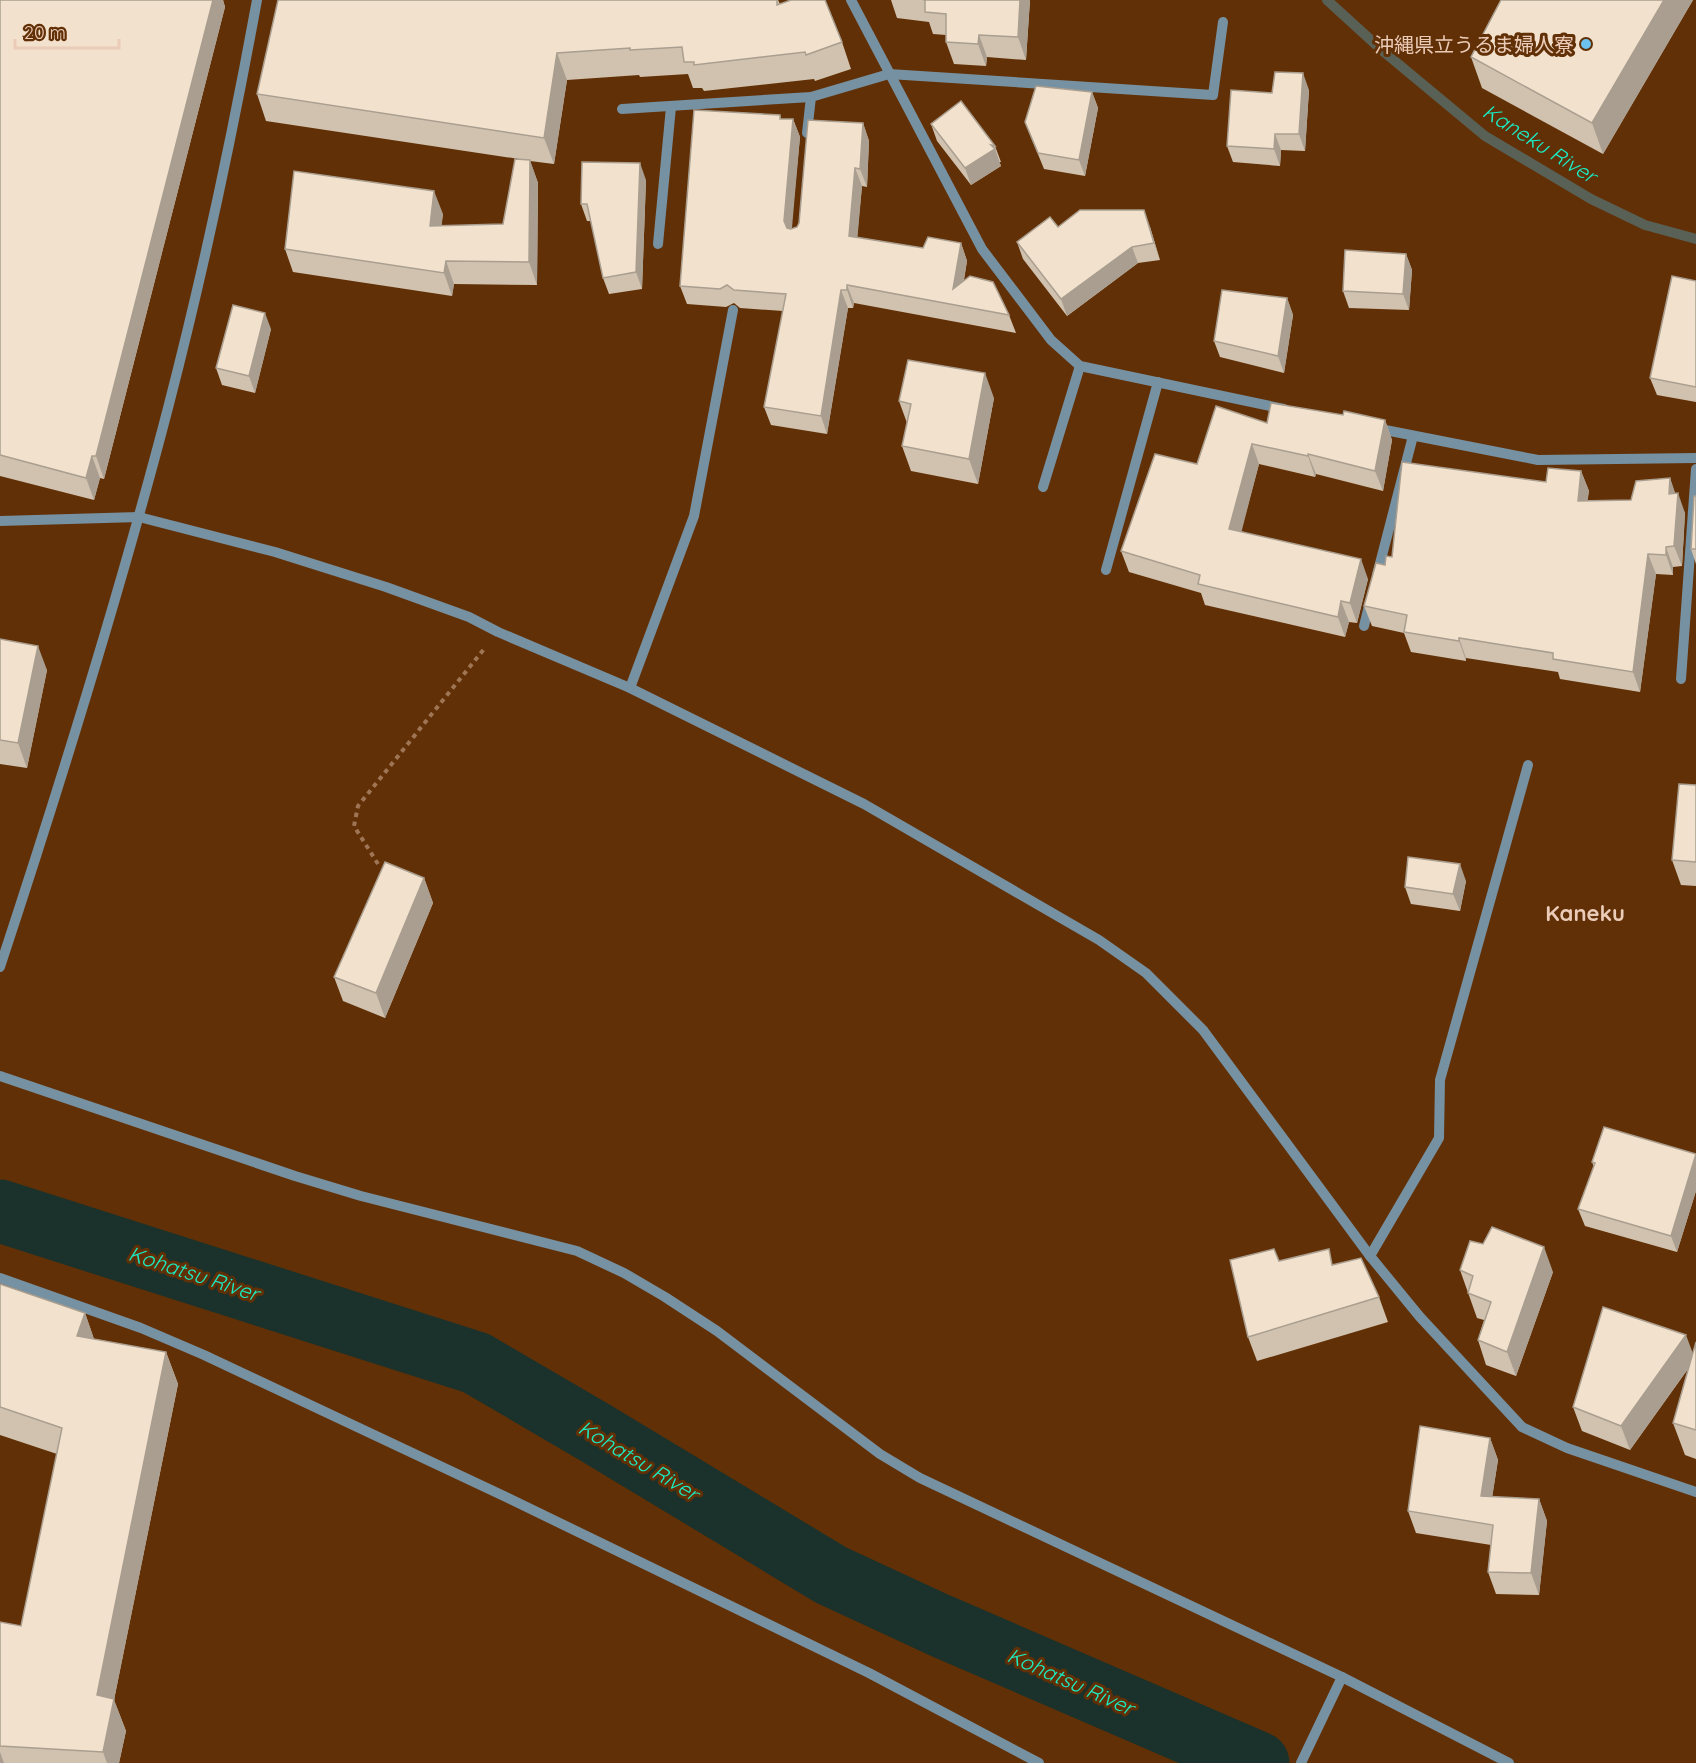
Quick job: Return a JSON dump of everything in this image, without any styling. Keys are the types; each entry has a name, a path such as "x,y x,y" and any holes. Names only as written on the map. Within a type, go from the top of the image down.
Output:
{"street":[{"path":"0,967 59,788 139,517 169,406 222,182 257,0"},
{"path":"851,0 982,249 1051,340 1080,366 1297,412"},
{"path":"622,110 811,97 889,74 1214,95 1223,22"},
{"path":"806,145 811,97"},
{"path":"658,244 671,107"},
{"path":"630,688 694,516 733,310"},
{"path":"1043,487 1080,366"},
{"path":"1106,570 1158,382"},
{"path":"1366,426 1538,460 1696,458"},
{"path":"1364,626 1413,436"},
{"path":"1682,679 1696,469"},
{"path":"0,521 139,517 275,552 375,583 469,617 498,632 630,688 864,804 1100,940 1146,973 1203,1030 1370,1256 1434,1333 1522,1426 1567,1448 1696,1492"},
{"path":"1370,1256 1440,1138 1440,1080 1528,765"},
{"path":"0,1076 295,1176 361,1196 538,1240 586,1256 624,1273 708,1326 880,1454 920,1478 1342,1677 1509,1763"},
{"path":"0,1278 141,1328 204,1355 506,1497 869,1673 1039,1763"},
{"path":"1300,1763 1342,1677"}],"path":[{"path":"378,864 354,826 358,806 498,632"}],"building":[{"path":"0,0 213,0 96,456 92,456 86,478 0,455"},
{"path":"278,0 777,0 777,5 791,0 825,0 842,42 806,55 805,52 694,65 694,62 684,62 682,47 557,53 544,138 257,94"},
{"path":"925,0 1020,0 1018,37 979,35 978,44 946,42 946,14 925,12"},
{"name":"沖縄県立うるま婦人寮","path":"1501,0 1664,0 1592,123 1471,57"},
{"path":"1275,72 1303,73 1299,134 1275,134 1274,149 1227,146 1231,90 1272,93"},
{"path":"1036,86 1092,92 1079,160 1038,153 1025,122"},
{"path":"961,101 995,146 991,145 995,149 965,168 931,124"},
{"path":"694,110 780,115 780,119 793,119 784,221 787,228 791,229 797,227 799,223 808,120 863,123 860,169 855,168 849,236 923,248 928,237 961,243 953,289 970,276 993,282 1009,315 847,285 847,290 841,290 821,416 764,407 786,294 734,290 727,285 720,289 680,286"},
{"path":"515,159 530,160 529,262 446,261 444,273 285,249 294,171 434,191 430,226 503,224"},
{"path":"582,162 640,163 636,272 603,278 587,204 581,204"},
{"path":"1080,210 1144,210 1154,243 1132,247 1061,299 1017,242 1050,217 1058,227"},
{"path":"1345,250 1406,254 1403,294 1343,291"},
{"path":"1672,276 1696,281 1696,387 1650,378"},
{"path":"1222,290 1287,298 1278,356 1214,341"},
{"path":"233,305 265,313 249,376 216,368"},
{"path":"908,360 985,373 969,459 902,446 911,404 899,401"},
{"path":"1271,403 1343,415 1344,411 1385,420 1375,471 1308,454 1308,456 1252,444 1229,529 1361,559 1350,603 1341,601 1338,617 1198,584 1200,575 1121,551 1155,454 1197,464 1216,406 1267,423"},
{"path":"1402,462 1546,482 1548,468 1581,471 1578,501 1631,500 1636,481 1670,478 1669,494 1678,493 1674,546 1666,547 1666,555 1648,554 1633,672 1553,659 1553,653 1404,632 1407,615 1364,606 1376,563 1385,565 1386,556 1392,557"},
{"path":"1694,496 1696,496 1696,549 1691,549"},
{"path":"0,639 38,646 18,743 0,740"},
{"path":"1679,784 1696,785 1696,862 1672,860"},
{"path":"1408,857 1460,864 1453,894 1405,887"},
{"path":"385,862 424,878 376,993 334,977"},
{"path":"1604,1127 1696,1154 1671,1236 1578,1209 1595,1163 1592,1162"},
{"path":"1492,1227 1544,1247 1507,1352 1478,1340 1491,1302 1468,1293 1473,1276 1460,1270 1470,1241 1483,1244"},
{"path":"1274,1249 1279,1261 1329,1249 1332,1265 1361,1258 1379,1297 1248,1337 1230,1260"},
{"path":"0,1284 85,1313 77,1336 166,1352 97,1695 114,1699 103,1752 0,1746 0,1622 21,1626 62,1428 0,1407"},
{"path":"1603,1307 1686,1335 1621,1426 1573,1407"},
{"path":"1696,1342 1696,1430 1673,1423"},
{"path":"1420,1426 1490,1438 1481,1496 1539,1499 1531,1573 1488,1572 1493,1525 1408,1511"}],"waterway":[{"name":"Kaneku River","path":"1327,0 1384,52 1485,136 1591,199 1645,225 1696,239"},
{"name":"Kohatsu River","path":"0,1211 476,1363 831,1575 939,1625 1258,1763"}],"place":[{"name":"沖縄県立うるま婦人寮","path":"1586,44"}],"district":[{"name":"Kaneku","path":"1585,913"}]}
